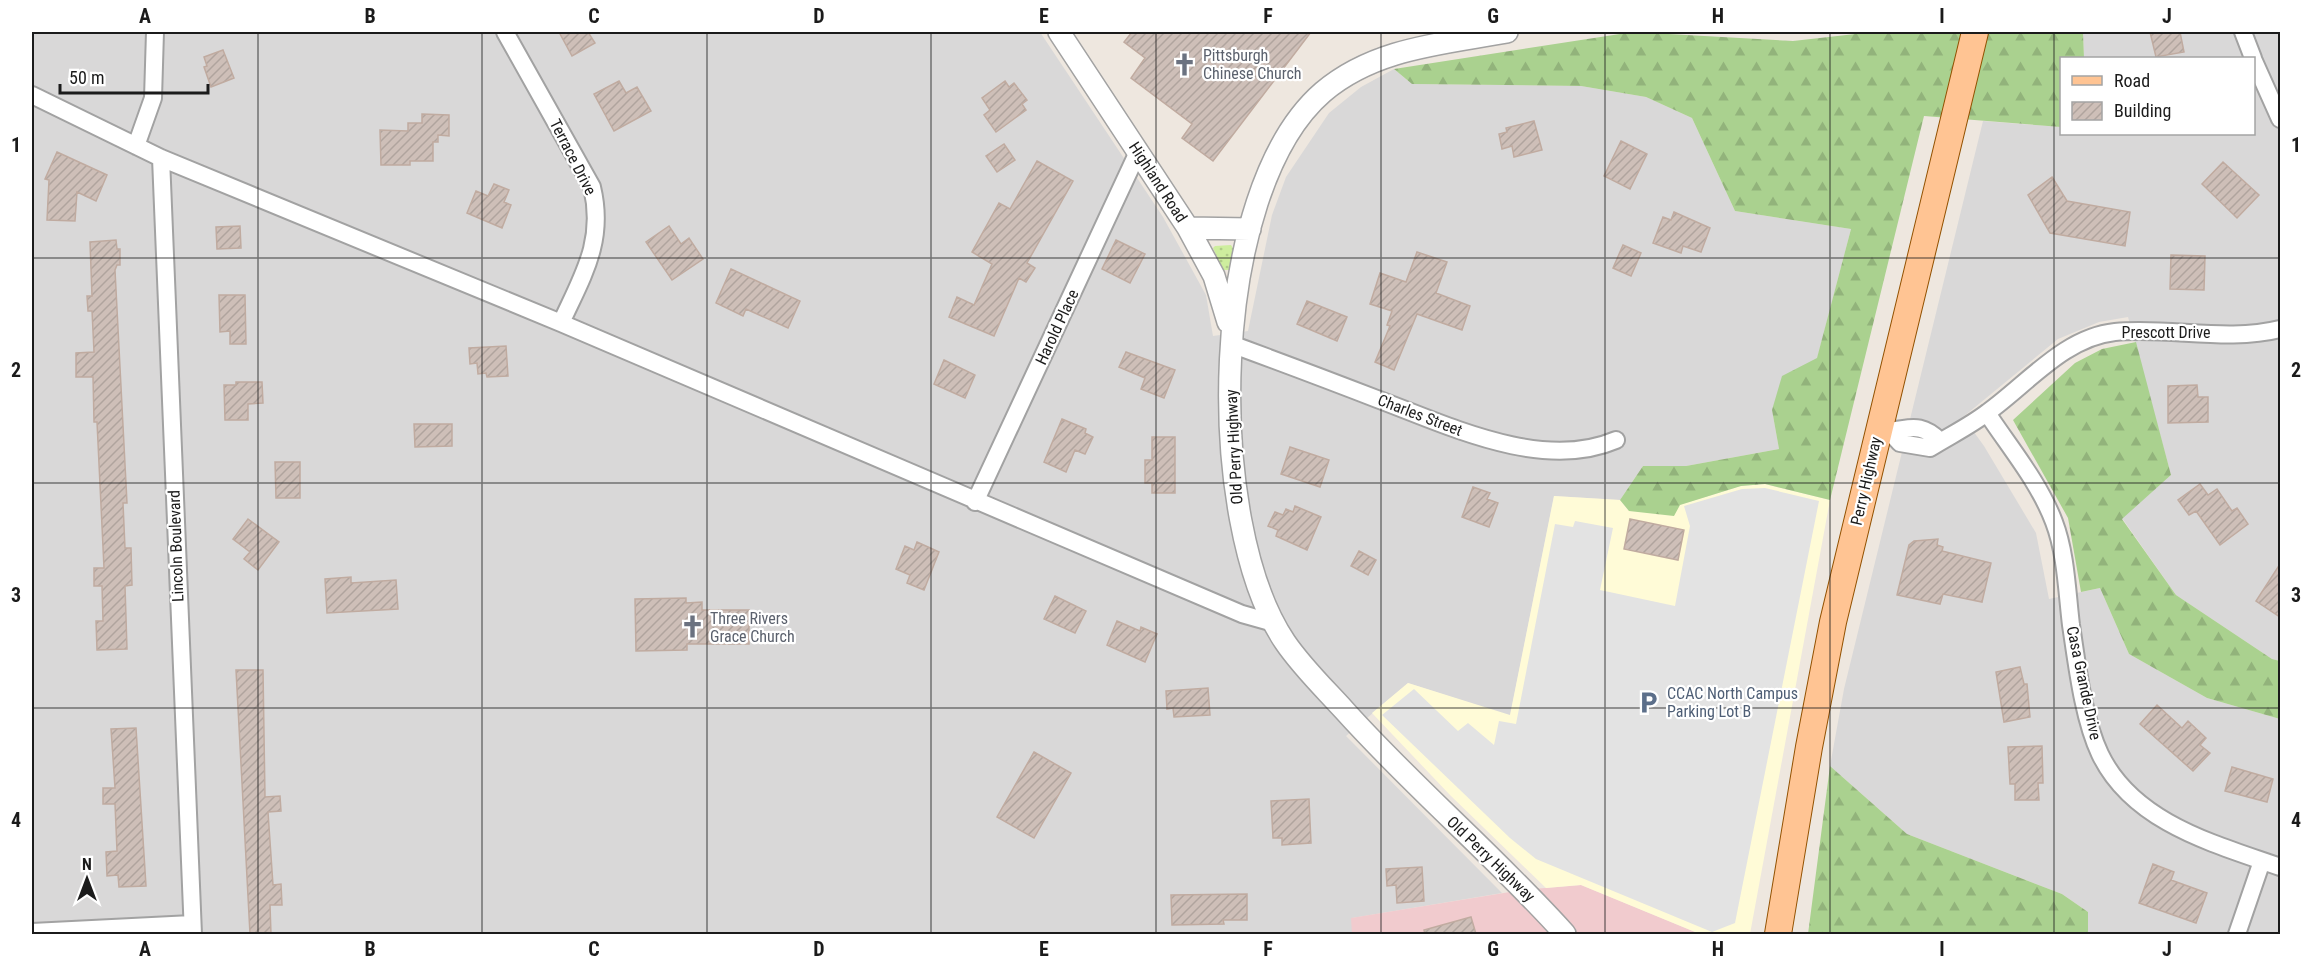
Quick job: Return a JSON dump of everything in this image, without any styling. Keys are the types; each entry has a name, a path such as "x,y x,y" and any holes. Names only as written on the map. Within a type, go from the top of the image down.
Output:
{"main road":[{"name":"Perry Highway","path":"1778,934 1831,631 1884,431 1975,32"}],"street":[{"path":"136,146 153,98 155,32"},
{"name":"Terrace Drive","path":"505,32 592,187 597,208 595,245 561,323"},
{"name":"Highland Road","path":"1059,32 1188,228 1221,294 1231,344"},
{"name":"Old Perry Highway","path":"1507,32 1380,57 1337,81 1308,107 1284,139 1265,180 1250,229 1235,305 1231,344 1234,487 1251,569 1269,614 1298,659 1358,726 1565,934"},
{"path":"2243,32 2252,57"},
{"path":"2255,64 2280,119"},
{"path":"32,95 160,158 561,323 975,502 1242,614 1269,614"},
{"name":"Harold Place","path":"975,502 1138,152"},
{"name":"Lincoln Boulevard","path":"160,158 192,929"},
{"path":"1188,228 1215,231 1250,229"},
{"name":"Prescott Drive","path":"1884,431 1904,426 1930,431 1940,441 1987,413 2060,355 2114,332 2163,330 2255,334 2280,328"},
{"name":"Charles Street","path":"1231,344 1490,439 1563,451 1604,446 1616,440"},
{"name":"Casa Grande Drive","path":"1987,413 2040,493 2055,523 2089,720 2100,754 2109,769 2133,797 2170,824 2280,867"},
{"path":"2237,934 2262,861"},
{"path":"32,932 192,929"}],"shaded area":[{"path":"32,32 1040,32 1163,217 1206,295 1213,336 1248,331 1272,215 1286,177 1329,113 1361,87 1394,69 1412,84 1581,86 1646,97 1692,118 1735,211 1851,229 1817,359 1772,410 1779,449 1686,466 1643,466 1620,500 1554,496 1510,716 1408,683 1346,736 1502,893 1352,918 1352,934 32,934"},
{"path":"2083,32 2280,32 2280,661 2272,659 2176,595 2122,518 2171,475 2128,317 2099,322 2058,339 1963,417 1984,446 2036,533 2049,599 2100,588 2129,654 2207,698 2280,719 2280,934 2088,934 2088,912 2062,894 1907,834 1830,766 1844,689 1983,121 2060,127 2060,135 2255,135 2255,57 2084,57"},
{"name":"CCAC North Campus Parking Lot B","path":"1765,484 1830,500 1750,934 1700,934 1581,885 1546,888 1450,795 1372,713 1408,683 1510,715 1554,496 1620,500 1629,511 1679,505 1741,486"},
{"name":"CCAC North Campus Parking Lot B","path":"1765,488 1819,501 1735,923 1712,932 1536,859 1510,838 1382,715 1414,689 1458,731 1468,723 1494,745 1499,721 1516,724 1555,524 1573,527 1575,521 1613,528 1600,590 1675,606 1690,526 1684,506 1742,489"},
{"path":"1581,885 1700,934 1352,934 1351,918 1522,890"}],"green space":[{"path":"1633,32 1793,41 1873,32 2083,32 2084,57 2060,57 2060,127 1924,116 1830,500 1765,484 1741,486 1680,505 1674,516 1629,511 1620,500 1643,466 1686,466 1779,449 1772,410 1782,376 1817,358 1851,229 1735,211 1692,118 1646,97 1581,86 1412,84 1394,69"},
{"path":"1231,245 1234,250 1230,270 1223,270 1213,248"},
{"path":"2136,342 2171,475 2122,519 2176,595 2272,659 2280,661 2280,719 2207,698 2129,654 2100,588 2081,592 2068,518 2013,420 2075,363 2102,349"},
{"path":"1830,766 1907,834 2062,894 2088,912 2088,934 1808,934"}],"building":[{"path":"559,32 588,32 595,43 572,56"},
{"path":"1132,32 1311,32 1213,161 1182,138 1192,124 1131,78 1145,58 1124,42"},
{"path":"2150,32 2180,32 2184,52 2156,57"},
{"path":"223,50 234,78 211,87 204,67 207,66 204,57"},
{"path":"619,81 626,93 637,87 651,111 614,131 594,94"},
{"path":"1005,81 1009,87 1014,83 1027,100 1022,104 1026,110 996,132 984,115 990,110 982,98"},
{"path":"422,114 449,115 449,136 438,135 438,142 433,142 433,161 410,161 410,165 381,165 380,130 408,131 408,123 422,123"},
{"path":"1534,121 1542,150 1514,157 1512,146 1502,149 1499,134 1507,132 1506,128"},
{"path":"1621,141 1647,154 1630,189 1604,176"},
{"path":"1004,144 1015,160 997,172 986,156"},
{"path":"57,152 107,175 96,201 77,192 75,221 47,220 49,180 45,179"},
{"path":"1037,161 1073,181 1027,263 1035,268 1026,282 1019,278 994,336 949,317 957,297 974,305 992,264 972,252 999,203 1010,209"},
{"path":"2223,162 2259,195 2237,218 2202,184"},
{"path":"2052,177 2067,201 2130,212 2125,246 2050,233 2028,195"},
{"path":"494,184 509,190 504,202 511,205 502,228 467,213 476,191 488,196"},
{"path":"1674,212 1710,228 1701,252 1683,246 1681,253 1653,243 1663,217 1671,220"},
{"path":"240,226 241,248 217,249 216,227"},
{"path":"669,226 681,244 689,238 703,259 672,280 646,242"},
{"path":"116,240 117,249 120,249 120,265 117,265 115,270 127,503 123,503 125,548 131,548 132,585 125,586 127,649 97,650 96,621 103,621 102,586 94,586 94,568 104,568 97,422 94,422 93,377 76,377 76,353 94,352 92,311 88,311 87,296 92,296 90,242"},
{"path":"1116,240 1145,254 1130,283 1102,269"},
{"path":"1623,245 1641,253 1631,276 1613,268"},
{"path":"1417,252 1447,262 1436,293 1470,306 1462,330 1417,314 1394,370 1375,362 1390,326 1387,325 1392,311 1370,304 1380,273 1406,282"},
{"path":"2171,255 2205,256 2204,290 2170,289"},
{"path":"731,269 800,301 788,328 746,309 743,316 716,303"},
{"path":"219,295 245,295 246,344 230,344 230,331 220,332"},
{"path":"1307,301 1347,317 1337,341 1297,324"},
{"path":"506,346 508,376 487,377 486,373 478,374 477,363 470,364 469,348"},
{"path":"1126,352 1175,370 1164,398 1141,389 1145,378 1119,367"},
{"path":"944,360 975,375 965,398 934,384"},
{"path":"236,382 262,382 263,403 248,404 248,420 225,420 224,385 236,385"},
{"path":"2197,385 2198,397 2208,397 2208,422 2168,423 2168,386"},
{"path":"1062,419 1086,429 1085,433 1093,437 1085,454 1075,450 1066,472 1044,462"},
{"path":"414,424 452,424 452,446 415,447"},
{"path":"1152,437 1175,437 1175,493 1152,493 1152,483 1145,483 1145,460 1152,460"},
{"path":"1290,447 1329,460 1320,487 1281,474"},
{"path":"275,462 300,462 300,498 276,498"},
{"path":"2200,484 2208,495 2217,489 2232,511 2237,508 2248,524 2220,545 2196,511 2189,515 2178,500"},
{"path":"1473,487 1490,493 1487,499 1498,503 1489,527 1462,517"},
{"path":"1295,506 1321,517 1307,550 1276,536 1278,530 1268,526 1275,512 1283,515 1286,509 1293,512"},
{"path":"248,519 279,542 258,570 244,559 250,552 233,539"},
{"path":"1630,519 1684,530 1678,560 1624,549"},
{"path":"1938,539 1937,545 1943,547 1942,551 1991,563 1982,602 1943,594 1940,604 1897,595 1909,545 1914,541"},
{"path":"917,542 939,552 924,590 907,583 910,575 896,569 905,546 914,550"},
{"path":"1359,551 1376,560 1368,575 1351,566"},
{"path":"2280,564 2280,617 2256,601"},
{"path":"351,577 351,583 396,580 398,609 327,613 325,579"},
{"path":"1055,596 1086,611 1075,633 1044,619"},
{"name":"Three Rivers Grace Church","path":"686,598 686,603 702,602 702,610 749,610 749,644 687,644 687,650 636,651 635,599"},
{"path":"1117,621 1140,631 1141,627 1157,634 1145,662 1107,645"},
{"path":"2020,667 2024,684 2027,684 2030,717 2004,722 1996,672"},
{"path":"236,670 263,670 265,797 280,796 281,811 268,812 273,885 281,884 282,905 270,905 271,934 250,934"},
{"path":"1208,688 1210,715 1174,717 1173,708 1167,709 1166,691"},
{"path":"2157,705 2182,728 2188,721 2206,738 2200,745 2210,753 2193,771 2140,724"},
{"path":"136,728 146,886 119,887 118,875 107,876 106,852 117,851 115,804 103,804 103,788 115,788 111,729"},
{"path":"2042,746 2043,783 2038,783 2039,800 2015,800 2015,784 2010,784 2008,747"},
{"path":"1034,752 1071,773 1034,838 997,817"},
{"path":"2232,767 2273,779 2267,802 2225,791"},
{"path":"1309,799 1311,843 1282,845 1282,838 1273,838 1271,801"},
{"path":"2153,864 2174,872 2171,880 2207,893 2196,923 2139,903"},
{"path":"1422,867 1424,901 1397,903 1396,885 1387,886 1386,869"},
{"path":"1247,894 1247,920 1223,920 1224,924 1172,925 1171,895"},
{"path":"1471,917 1476,934 1425,934 1424,930"}],"place":[{"name":"Pittsburgh Chinese Church","path":"1185,64"},
{"name":"Three Rivers Grace Church","path":"692,627"},
{"name":"CCAC North Campus Parking Lot B","path":"1649,702"}]}
